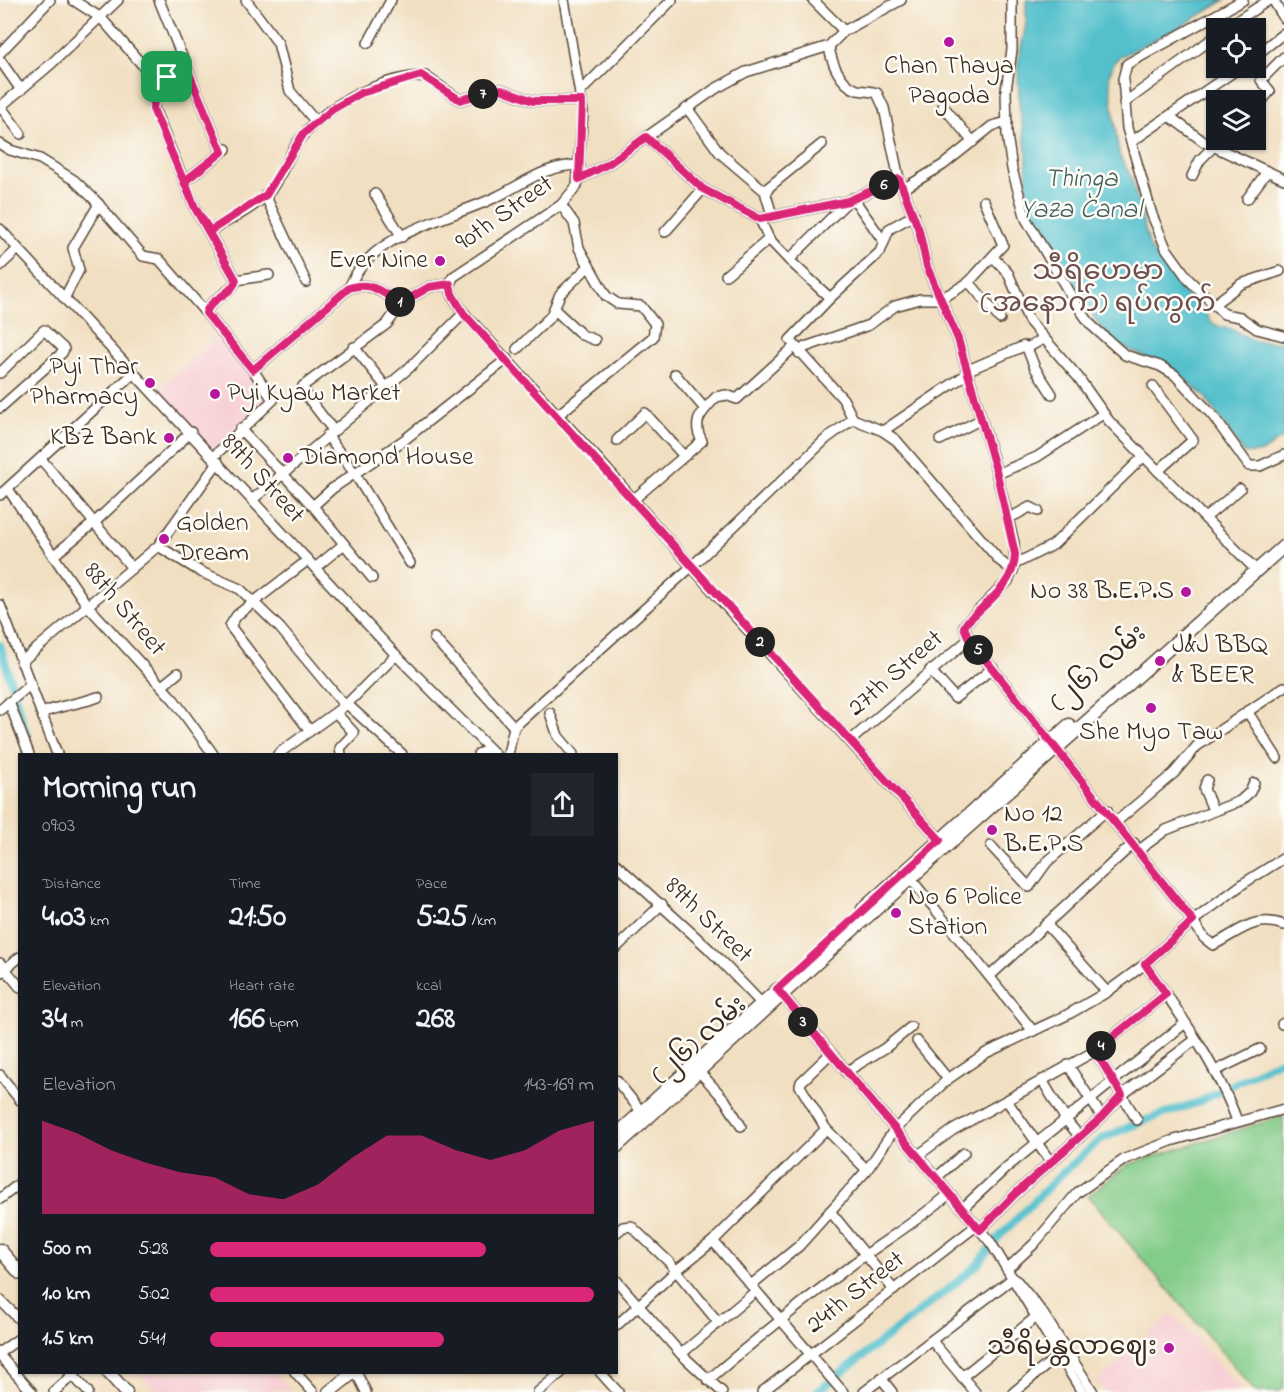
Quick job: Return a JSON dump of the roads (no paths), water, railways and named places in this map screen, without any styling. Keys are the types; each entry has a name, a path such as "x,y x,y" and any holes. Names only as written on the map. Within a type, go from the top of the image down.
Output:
{"main road":[{"name":"(၂၆) လမ်း","path":"1254,568 1284,536"},
{"name":"(၂၆) လမ်း","path":"618,1145 645,1116 943,843 1254,568 1284,546"},
{"name":"(၂၆) လမ်း","path":"618,1134 645,1116"},
{"path":"0,1250 18,1271"},
{"path":"110,1374 126,1392"},
{"path":"329,1392 352,1374"}],"street":[{"path":"0,53 50,0"},
{"path":"73,0 101,18 160,85"},
{"path":"21,134 0,107 101,18 118,0"},
{"path":"159,0 224,150 185,181"},
{"path":"368,43 391,0"},
{"name":"90th Street","path":"564,0 581,96 579,179 572,193 561,205 453,277 450,284 452,294 464,314 558,415 691,567 943,843"},
{"path":"210,231 266,195 297,144 316,122 348,99 421,75 460,100 501,89 533,101 581,96 672,0"},
{"path":"813,0 844,31"},
{"path":"579,179 608,164 715,89 746,72 829,46 844,31 901,0"},
{"path":"1012,0 1012,50 1006,90 1012,169 1026,219 1074,301 1091,325 1119,351 1132,359 1160,366 1175,375 1213,416 1249,466 1260,466 1284,455"},
{"path":"1243,0 1127,64 1123,79 1124,103 1131,142 1156,225 1166,248 1189,280 1224,314 1240,317 1257,329 1284,336"},
{"path":"1242,18 1271,0 1284,18"},
{"path":"249,1 278,43 290,91 316,122"},
{"path":"1266,47 1284,33"},
{"path":"1124,103 1206,43"},
{"path":"829,46 834,66 848,85 854,89 877,93 882,102 899,179 914,215 927,267 939,299 953,326 997,474 1008,519 1014,567"},
{"path":"1266,96 1270,91 1261,80 1284,57"},
{"path":"0,60 21,90"},
{"path":"186,66 172,73 160,85 153,99 153,109 195,208 236,280"},
{"path":"1131,142 1224,78"},
{"path":"943,106 973,142"},
{"path":"687,108 720,153 766,192 772,215"},
{"path":"1169,116 1206,142"},
{"path":"903,189 944,165 992,126 1007,122"},
{"path":"646,137 703,189 760,219 769,239 830,298"},
{"path":"0,144 10,150 40,159 67,175 99,204 143,256 159,259 253,370 273,400 240,429 215,459 158,546 21,662"},
{"path":"766,192 779,178 822,144"},
{"path":"1192,176 1200,160 1210,150"},
{"path":"1219,150 1266,172 1282,176"},
{"path":"253,370 349,288 362,266 421,224 497,197 542,171 557,166 580,165"},
{"path":"1247,199 1266,172"},
{"path":"760,219 772,215 801,212 850,199 899,179"},
{"path":"666,232 703,189"},
{"path":"375,194 402,237"},
{"path":"266,195 306,282"},
{"path":"850,199 884,242"},
{"path":"789,260 850,199"},
{"path":"633,500 702,441 696,430 697,419 716,397 726,396 737,399 797,350 868,325 895,306 920,299 939,299 969,282 1002,248 1003,242 984,201"},
{"path":"65,297 79,270 73,248 99,204"},
{"path":"558,415 653,337 655,324 645,309 634,303 618,304 611,301 579,248 574,222 561,205"},
{"path":"914,215 890,229 880,252 790,338 797,350 843,399 853,419 884,431 918,464 999,560 1014,567"},
{"name":"89th Street","path":"0,229 191,432 311,564 493,752"},
{"path":"726,274 769,239"},
{"path":"0,266 18,249"},
{"path":"993,257 1008,273 1029,321 1078,377 1103,414 1254,568"},
{"path":"517,349 555,310 560,294 589,266"},
{"path":"1214,305 1241,284 1283,272"},
{"path":"206,313 208,306 231,288 236,280 269,274"},
{"path":"969,282 1000,319"},
{"path":"349,288 361,284 380,289 403,302"},
{"path":"410,563 306,395 303,386 387,324 403,302 429,287 450,284"},
{"path":"555,310 582,335 595,340"},
{"path":"252,501 386,387 464,314"},
{"path":"0,373 44,330 64,349 0,408"},
{"path":"1028,348 1043,339"},
{"path":"884,431 966,372 1024,345 1028,348 1040,377 1052,394"},
{"path":"354,347 386,387"},
{"path":"313,506 404,440 507,359"},
{"path":"0,495 134,373"},
{"path":"675,374 705,409"},
{"path":"1153,386 1193,440 1158,471"},
{"path":"617,440 645,413 684,456"},
{"path":"997,474 1037,457 1103,414"},
{"path":"508,753 514,727 691,567 827,438 853,419"},
{"path":"940,440 980,420"},
{"path":"240,429 313,506 372,578"},
{"path":"52,556 95,522 191,432"},
{"path":"1143,457 1053,545 1014,567 1002,587 964,627 969,639 1136,847 1193,921 1204,939 1213,945 1259,921 1284,925"},
{"path":"41,459 132,568"},
{"name":"88th Street","path":"8,489 87,605 162,686 212,753"},
{"path":"1205,518 1240,489"},
{"path":"1008,519 1030,507 1038,511"},
{"path":"310,731 230,626 232,620 254,602 344,544"},
{"path":"158,546 201,572 240,589 280,628 346,705 401,753"},
{"path":"0,605 29,686 57,753"},
{"path":"434,638 514,727"},
{"name":"27th Street","path":"850,741 930,670 969,639"},
{"path":"279,753 346,705 396,654"},
{"path":"930,670 955,698 993,668"},
{"path":"162,686 178,673"},
{"path":"0,710 29,686"},
{"path":"1116,822 1173,773 1197,746 1284,687"},
{"path":"42,713 59,705 76,706 98,697"},
{"path":"11,701 29,753"},
{"path":"1246,711 1277,758"},
{"path":"336,713 354,733 340,748 341,753"},
{"path":"550,713 558,736 572,753"},
{"path":"1207,780 1204,789 1213,810"},
{"path":"991,975 1136,847 1166,830 1240,801 1250,792 1254,783"},
{"path":"991,846 1029,887 1047,862 1107,810"},
{"path":"681,1354 781,1263 867,1170 894,1130 948,1079 986,1053 1107,992 1145,964 1193,921 1244,883 1284,859"},
{"name":"89th Street","path":"618,866 662,904 765,1006"},
{"path":"908,875 991,975 1033,1031"},
{"path":"618,946 662,904"},
{"path":"1047,925 1107,992"},
{"path":"18,958 2,968 18,985"},
{"path":"1145,964 1215,1071 1225,1089 1237,1121"},
{"path":"780,993 991,1243 1082,1392"},
{"path":"917,1156 953,1130 1095,1051 1166,994"},
{"path":"962,1209 1112,1079 1184,1024"},
{"path":"846,1072 885,1048 911,1027"},
{"name":"24th Street","path":"762,1392 978,1228 1050,1161 1102,1117 1122,1095 1195,1040"},
{"path":"917,1041 948,1079"},
{"path":"1215,1071 1260,1049"},
{"path":"1095,1051 1137,1120"},
{"path":"830,1054 800,1084 826,1130 867,1170"},
{"path":"1068,1065 1102,1117"},
{"path":"697,1069 725,1100 741,1126"},
{"path":"0,1075 18,1098"},
{"path":"1042,1080 1066,1120 1080,1137"},
{"path":"618,1082 645,1116"},
{"path":"1006,1101 1035,1144 1050,1161"},
{"path":"1007,1269 1034,1244 1077,1193 1125,1159 1171,1141 1284,1109"},
{"path":"618,1324 677,1270 713,1241 826,1130"},
{"path":"936,1178 964,1153"},
{"path":"0,1199 18,1185"},
{"path":"708,1380 780,1320 925,1215 949,1194"},
{"path":"830,1211 894,1290"},
{"path":"618,1232 627,1226 635,1228 677,1270 718,1322"},
{"path":"713,1241 810,1356 841,1389"},
{"path":"864,1392 1013,1278"},
{"path":"1013,1278 1037,1304 1093,1392"},
{"path":"618,1282 681,1354 722,1392"},
{"path":"0,1300 18,1318"},
{"path":"962,1377 1036,1317"},
{"path":"18,1340 0,1354 32,1392"},
{"path":"932,1341 975,1392"},
{"path":"1014,1392 1059,1355"},
{"path":"54,1392 72,1374"},
{"path":"74,1374 88,1392"},
{"path":"297,1374 313,1392"},
{"path":"356,1374 366,1392"},
{"path":"538,1392 560,1374"},
{"path":"602,1374 618,1392"},
{"path":"881,1378 892,1392"}],"water":[{"name":"Thinga Yaza Canal","path":"1026,0 1225,0 1180,27 1119,57 1109,75 1120,157 1131,176 1150,248 1180,289 1206,313 1210,322 1229,328 1255,341 1284,343 1284,438 1262,451 1252,454 1244,453 1205,397 1176,372 1117,344 1101,328 1054,255 1032,211 1026,187 1027,155 1019,104 1018,62 1026,24"}],"waterway":[{"path":"0,645 26,733"},
{"path":"817,1392 978,1264 996,1240 1058,1177 1101,1139 1143,1121 1199,1102 1284,1058"}],"place":[{"name":"Chan Thaya Pagoda","path":"949,42"},
{"name":"Ever Nine","path":"440,261"},
{"name":"Pyi Thar Pharmacy","path":"150,383"},
{"name":"Pyi Kyaw Market","path":"215,394"},
{"name":"KBZ Bank","path":"169,438"},
{"name":"Diamond House","path":"288,458"},
{"name":"Golden Dream","path":"164,539"},
{"name":"No 38 B.E.P.S","path":"1186,592"},
{"name":"J&J BBQ & BEER","path":"1160,661"},
{"name":"She Myo Taw","path":"1151,708"},
{"name":"No 12 B.E.P.S","path":"992,830"},
{"name":"No 6 Police Station","path":"896,913"},
{"name":"သီရိမန္တလာဈေး","path":"1169,1348"}],"district":[{"name":"သီရိဟေမာ (အနောက်) ရပ်ကွက်","path":"1098,288"}]}
